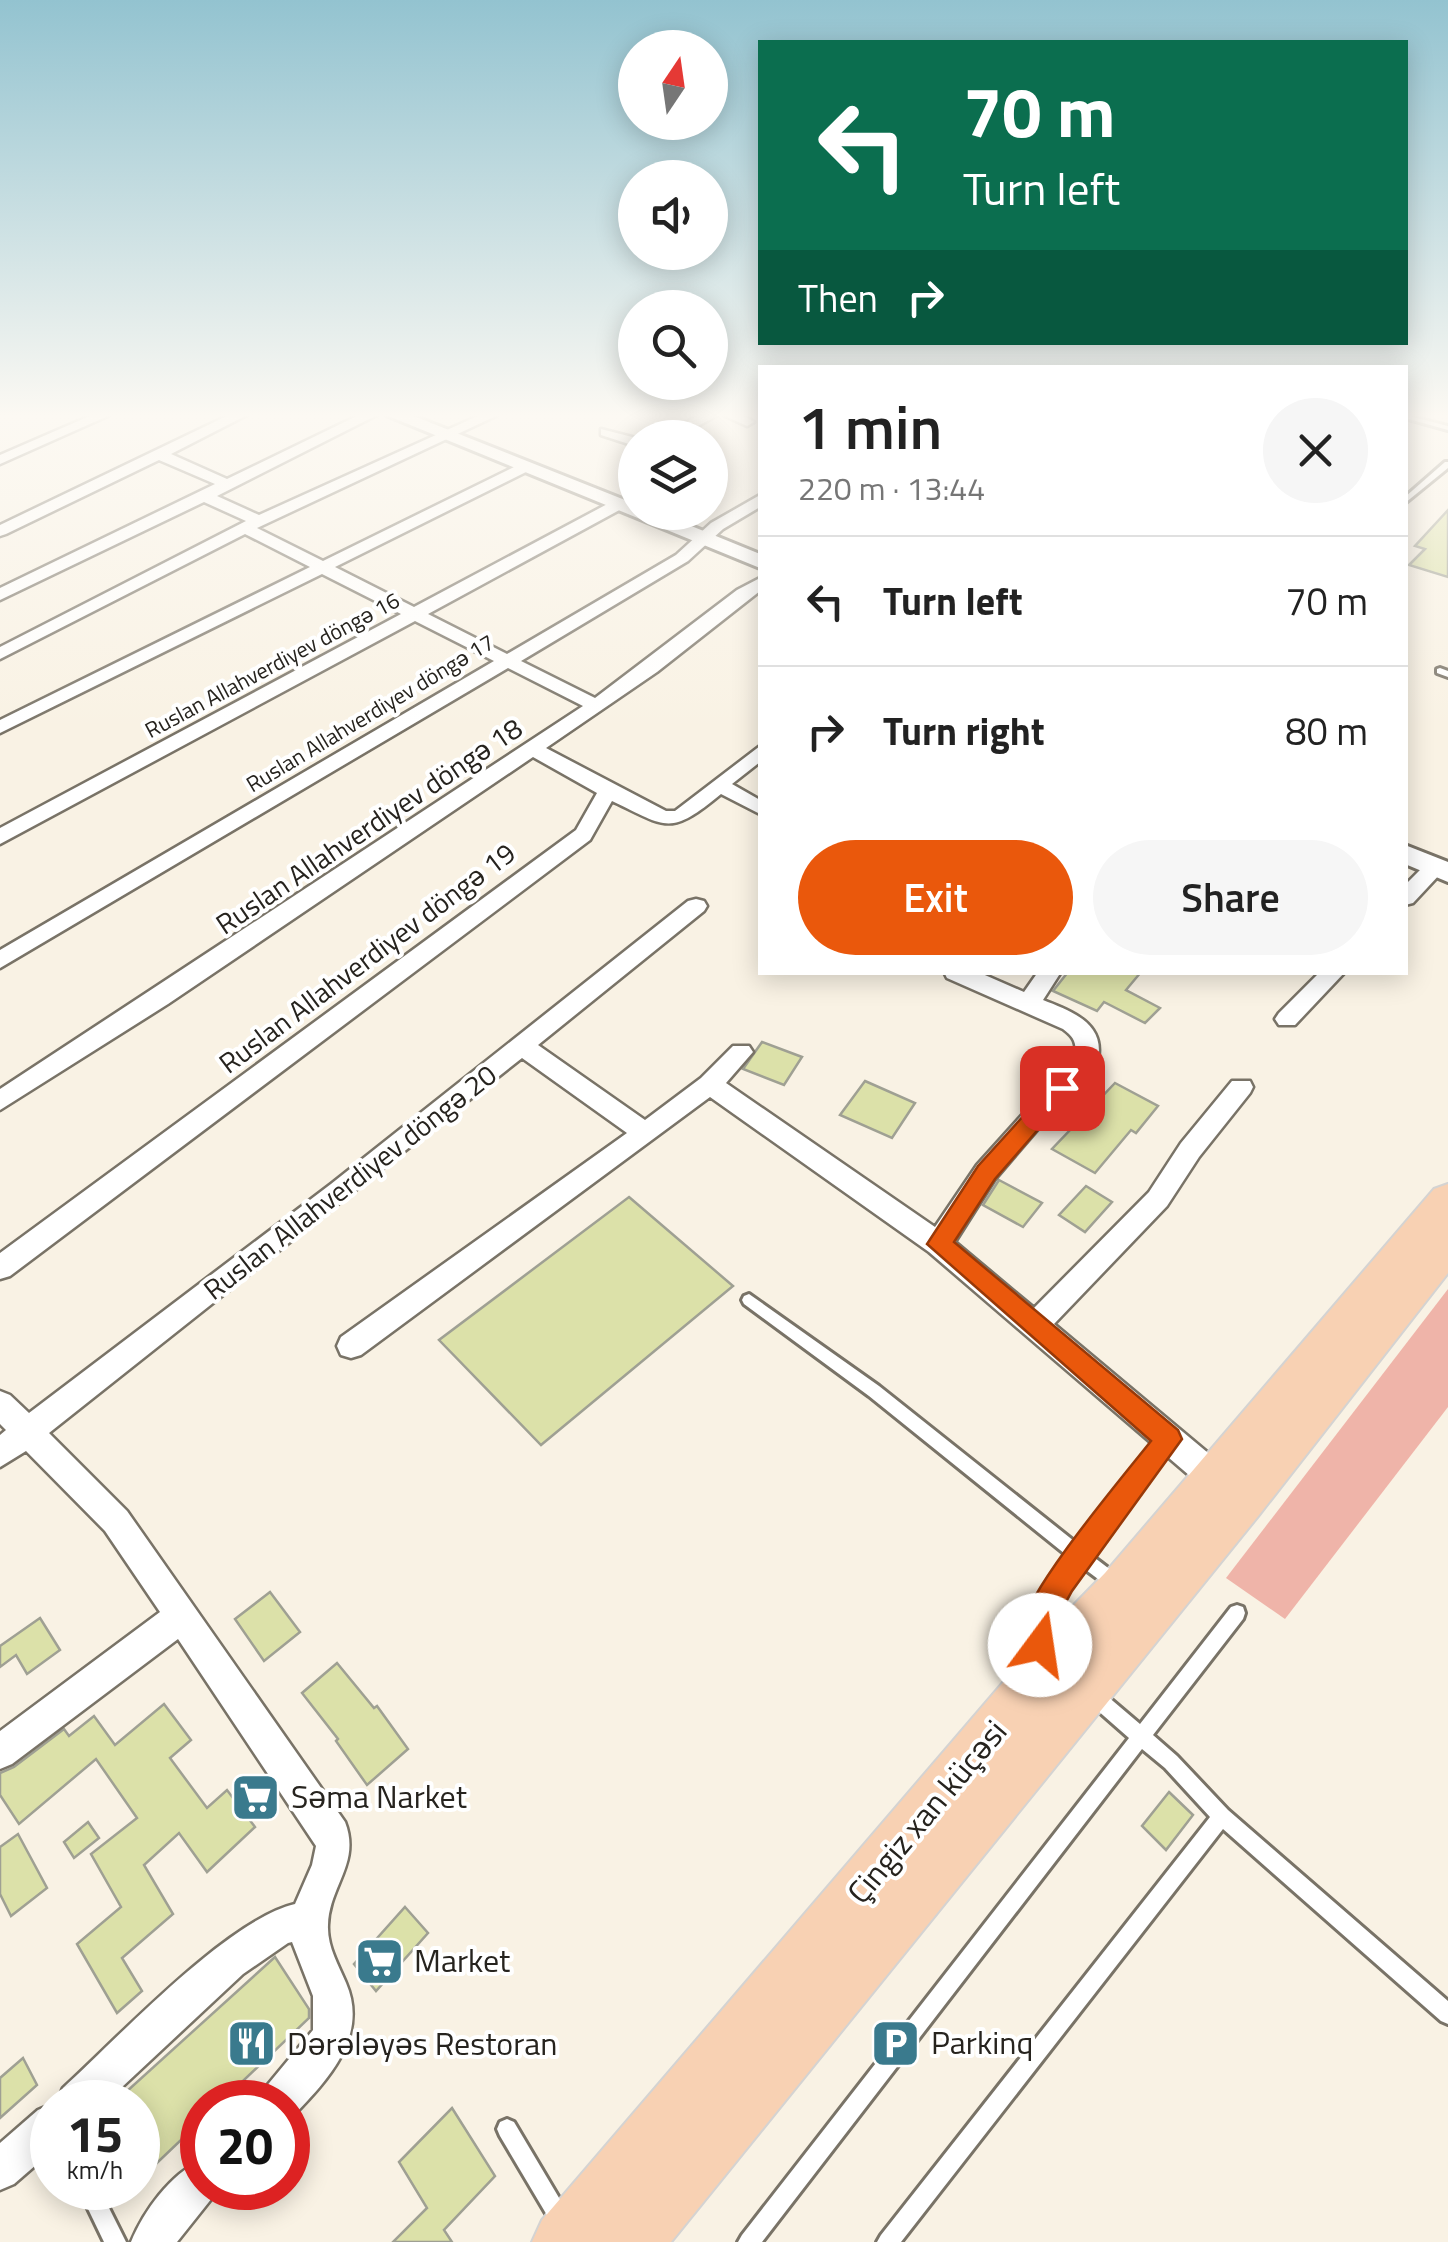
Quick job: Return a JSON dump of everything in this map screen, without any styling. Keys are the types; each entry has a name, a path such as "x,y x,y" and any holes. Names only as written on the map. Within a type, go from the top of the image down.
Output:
{"main road":[{"name":"Çingiz xan küçəsi","path":"631,2242 1070,1676 1122,1590 1448,1200"},
{"name":"Çingiz xan küçəsi","path":"567,2238 1070,1676 1448,1243"}],"street":[{"path":"0,595 156,520"},
{"path":"243,520 323,567 596,706"},
{"path":"0,654 264,520"},
{"path":"0,728 419,520"},
{"name":"Ruslan Allahverdiyev döngə 16","path":"0,837 415,614 609,520"},
{"name":"Ruslan Allahverdiyev döngə 17","path":"0,960 682,558 733,520"},
{"path":"680,530 758,561"},
{"name":"Ruslan Allahverdiyev döngə 18","path":"0,1102 533,750 677,651 758,585"},
{"path":"533,750 609,792 670,819 680,817 758,754"},
{"path":"719,786 758,807"},
{"name":"Ruslan Allahverdiyev döngə 19","path":"0,1268 583,835 591,826 598,804 609,792"},
{"path":"1408,855 1441,870 1408,896"},
{"name":"Ruslan Allahverdiyev döngə 20","path":"0,1452 524,1047 696,906"},
{"path":"939,1244 986,1172 1086,1060 1090,1048 1088,1036 1078,1026 962,975"},
{"path":"1029,1003 1048,975"},
{"path":"1287,1019 1331,975"},
{"path":"524,1047 644,1133"},
{"path":"351,1346 710,1084 741,1052"},
{"path":"710,1084 939,1244 1216,1478"},
{"path":"1036,1324 1158,1199 1190,1150 1241,1087"},
{"path":"0,1404 116,1521 332,1835 335,1845 331,1867 309,1919 311,1948 334,1992 336,2012 327,2047 300,2080"},
{"path":"0,1752 181,1616"},
{"path":"100,2080 230,1961 280,1926 309,1919"},
{"path":"0,2170 30,2143"},
{"path":"152,2242 180,2204"}],"lane":[{"path":"748,1300 874,1391 1122,1590"},
{"path":"1169,1439 1080,1556 1038,1624 1040,1645 1170,1762 1222,1816 1448,2014"},
{"path":"749,2242 1236,1613"},
{"path":"888,2242 1222,1816"},
{"path":"507,2129 567,2238"},
{"path":"99,2210 115,2242"}],"shaded area":[{"path":"1448,1289 1448,1407 1285,1619 1226,1578"}],"building":[{"path":"1439,520 1448,520 1448,577 1409,565 1425,549 1415,546"},
{"path":"1066,975 1138,975 1126,990 1160,1008 1145,1023 1104,1002 1097,1011 1053,991"},
{"path":"762,1042 802,1057 784,1085 743,1069"},
{"path":"865,1081 915,1103 892,1138 840,1115"},
{"path":"1115,1083 1158,1106 1136,1133 1131,1130 1095,1173 1052,1149"},
{"path":"999,1180 1042,1203 1023,1227 983,1205"},
{"path":"1086,1186 1112,1202 1085,1232 1059,1215"},
{"path":"629,1197 733,1286 541,1445 439,1340"},
{"path":"270,1592 300,1632 264,1661 235,1619"},
{"path":"40,1618 60,1650 27,1674 16,1655 0,1667 0,1646"},
{"path":"337,1663 374,1708 377,1706 408,1749 367,1785 302,1693"},
{"path":"164,1704 191,1740 170,1758 207,1808 227,1790 255,1827 207,1872 179,1833 144,1865 173,1914 122,1958 142,1991 117,2013 77,1944 121,1907 91,1854 137,1818 96,1759 19,1824 0,1795 0,1773 64,1729 69,1736 94,1716 115,1745"},
{"path":"1169,1792 1193,1815 1166,1850 1142,1826"},
{"path":"88,1822 99,1838 74,1858 64,1842"},
{"path":"18,1834 47,1888 11,1916 0,1894 0,1847"},
{"path":"405,1907 428,1933 376,1991 354,1964"},
{"path":"275,1957 309,2009 309,2018 244,2080 180,2080 180,2141 160,2160 160,2080 139,2080"},
{"path":"23,2058 34,2080 30,2080 30,2091 0,2118 0,2078"},
{"path":"452,2108 495,2176 444,2230 452,2242 393,2242 427,2208 399,2162"}],"place":[{"name":"Səma Narket","path":"256,1797"},
{"name":"Market","path":"379,1961"},
{"name":"Parkinq","path":"896,2043"},
{"name":"Dərələyəs Restoran","path":"252,2044"}],"route":[{"path":"1040,1645 1038,1624 1062,1581 1169,1439 939,1244 986,1172 1062,1088"}]}
